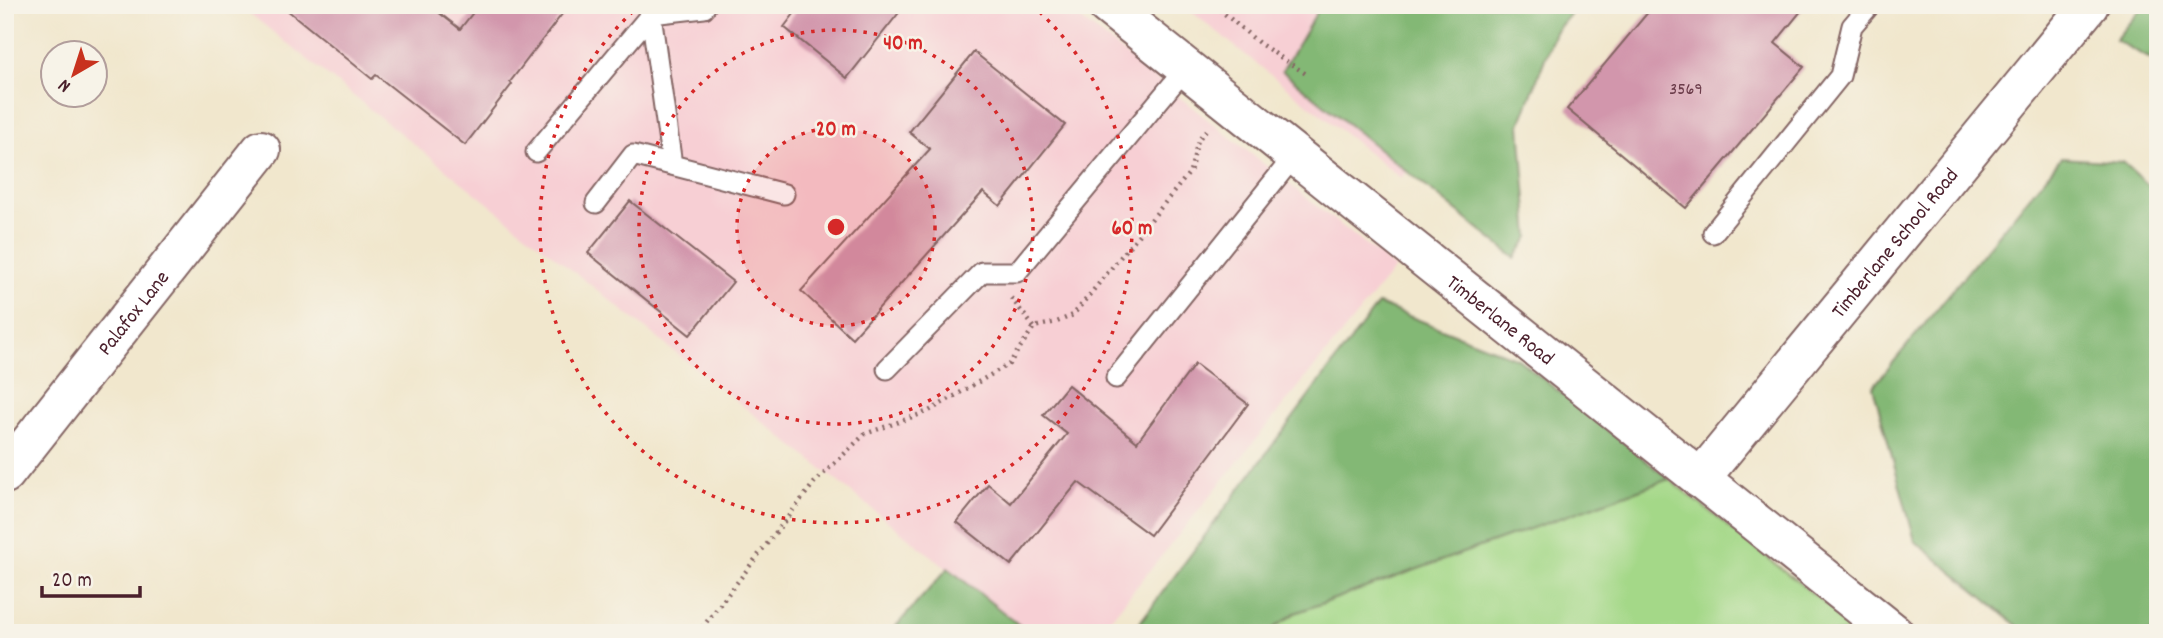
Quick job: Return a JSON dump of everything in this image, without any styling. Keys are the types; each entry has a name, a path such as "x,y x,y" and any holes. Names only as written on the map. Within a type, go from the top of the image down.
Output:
{"street":[{"name":"Timberlane Road","path":"1107,5 1894,633"},
{"name":"Timberlane School Road","path":"1700,479 2089,5"},
{"name":"Palafox Lane","path":"5,474 261,150"}],"lane":[{"path":"536,152 652,15 704,8 706,5"},
{"path":"1713,233 1840,76 1852,26 1870,5"},
{"path":"652,15 672,165"},
{"path":"887,369 982,272 1017,272 1186,68"},
{"path":"596,203 633,155 784,194"},
{"path":"1116,378 1295,155"}],"path":[{"path":"1214,5 1259,43 1306,74"},
{"path":"698,633 814,483 865,434 929,411 1009,364 1034,327 1073,315 1190,172 1198,140 1229,102"}],"shaded area":[{"path":"239,5 1063,5 1395,268 1099,633 1028,633"},
{"path":"1183,5 1544,5 1401,178"}],"green space":[{"path":"1321,5 1578,5 1555,32 1520,125 1529,237 1515,258 1282,71"},
{"path":"2144,5 2158,5 2158,63 2115,40"},
{"path":"2061,158 2123,162 2158,194 2158,633 2026,633 1915,541 1873,387"},
{"path":"1378,304 1518,359 1669,479 1295,613 1267,633 1132,633"},
{"path":"1669,479 1862,633 1267,633 1295,613"},
{"path":"948,568 1029,633 890,633"}],"building":[{"path":"281,5 429,5 460,29 479,5 569,5 465,145 376,75 372,79"},
{"path":"801,5 905,5 847,78 784,27"},
{"path":"1654,5 1806,5 1775,43 1804,67 1686,208 1567,109"},
{"path":"974,52 1065,125 1000,206 983,192 852,338 801,291 930,149 909,132"},
{"path":"630,201 733,282 690,335 588,253"},
{"path":"1195,364 1248,404 1150,535 1078,482 1011,565 957,522 988,484 1011,503 1067,434 1043,415 1068,385 1137,442"}]}
